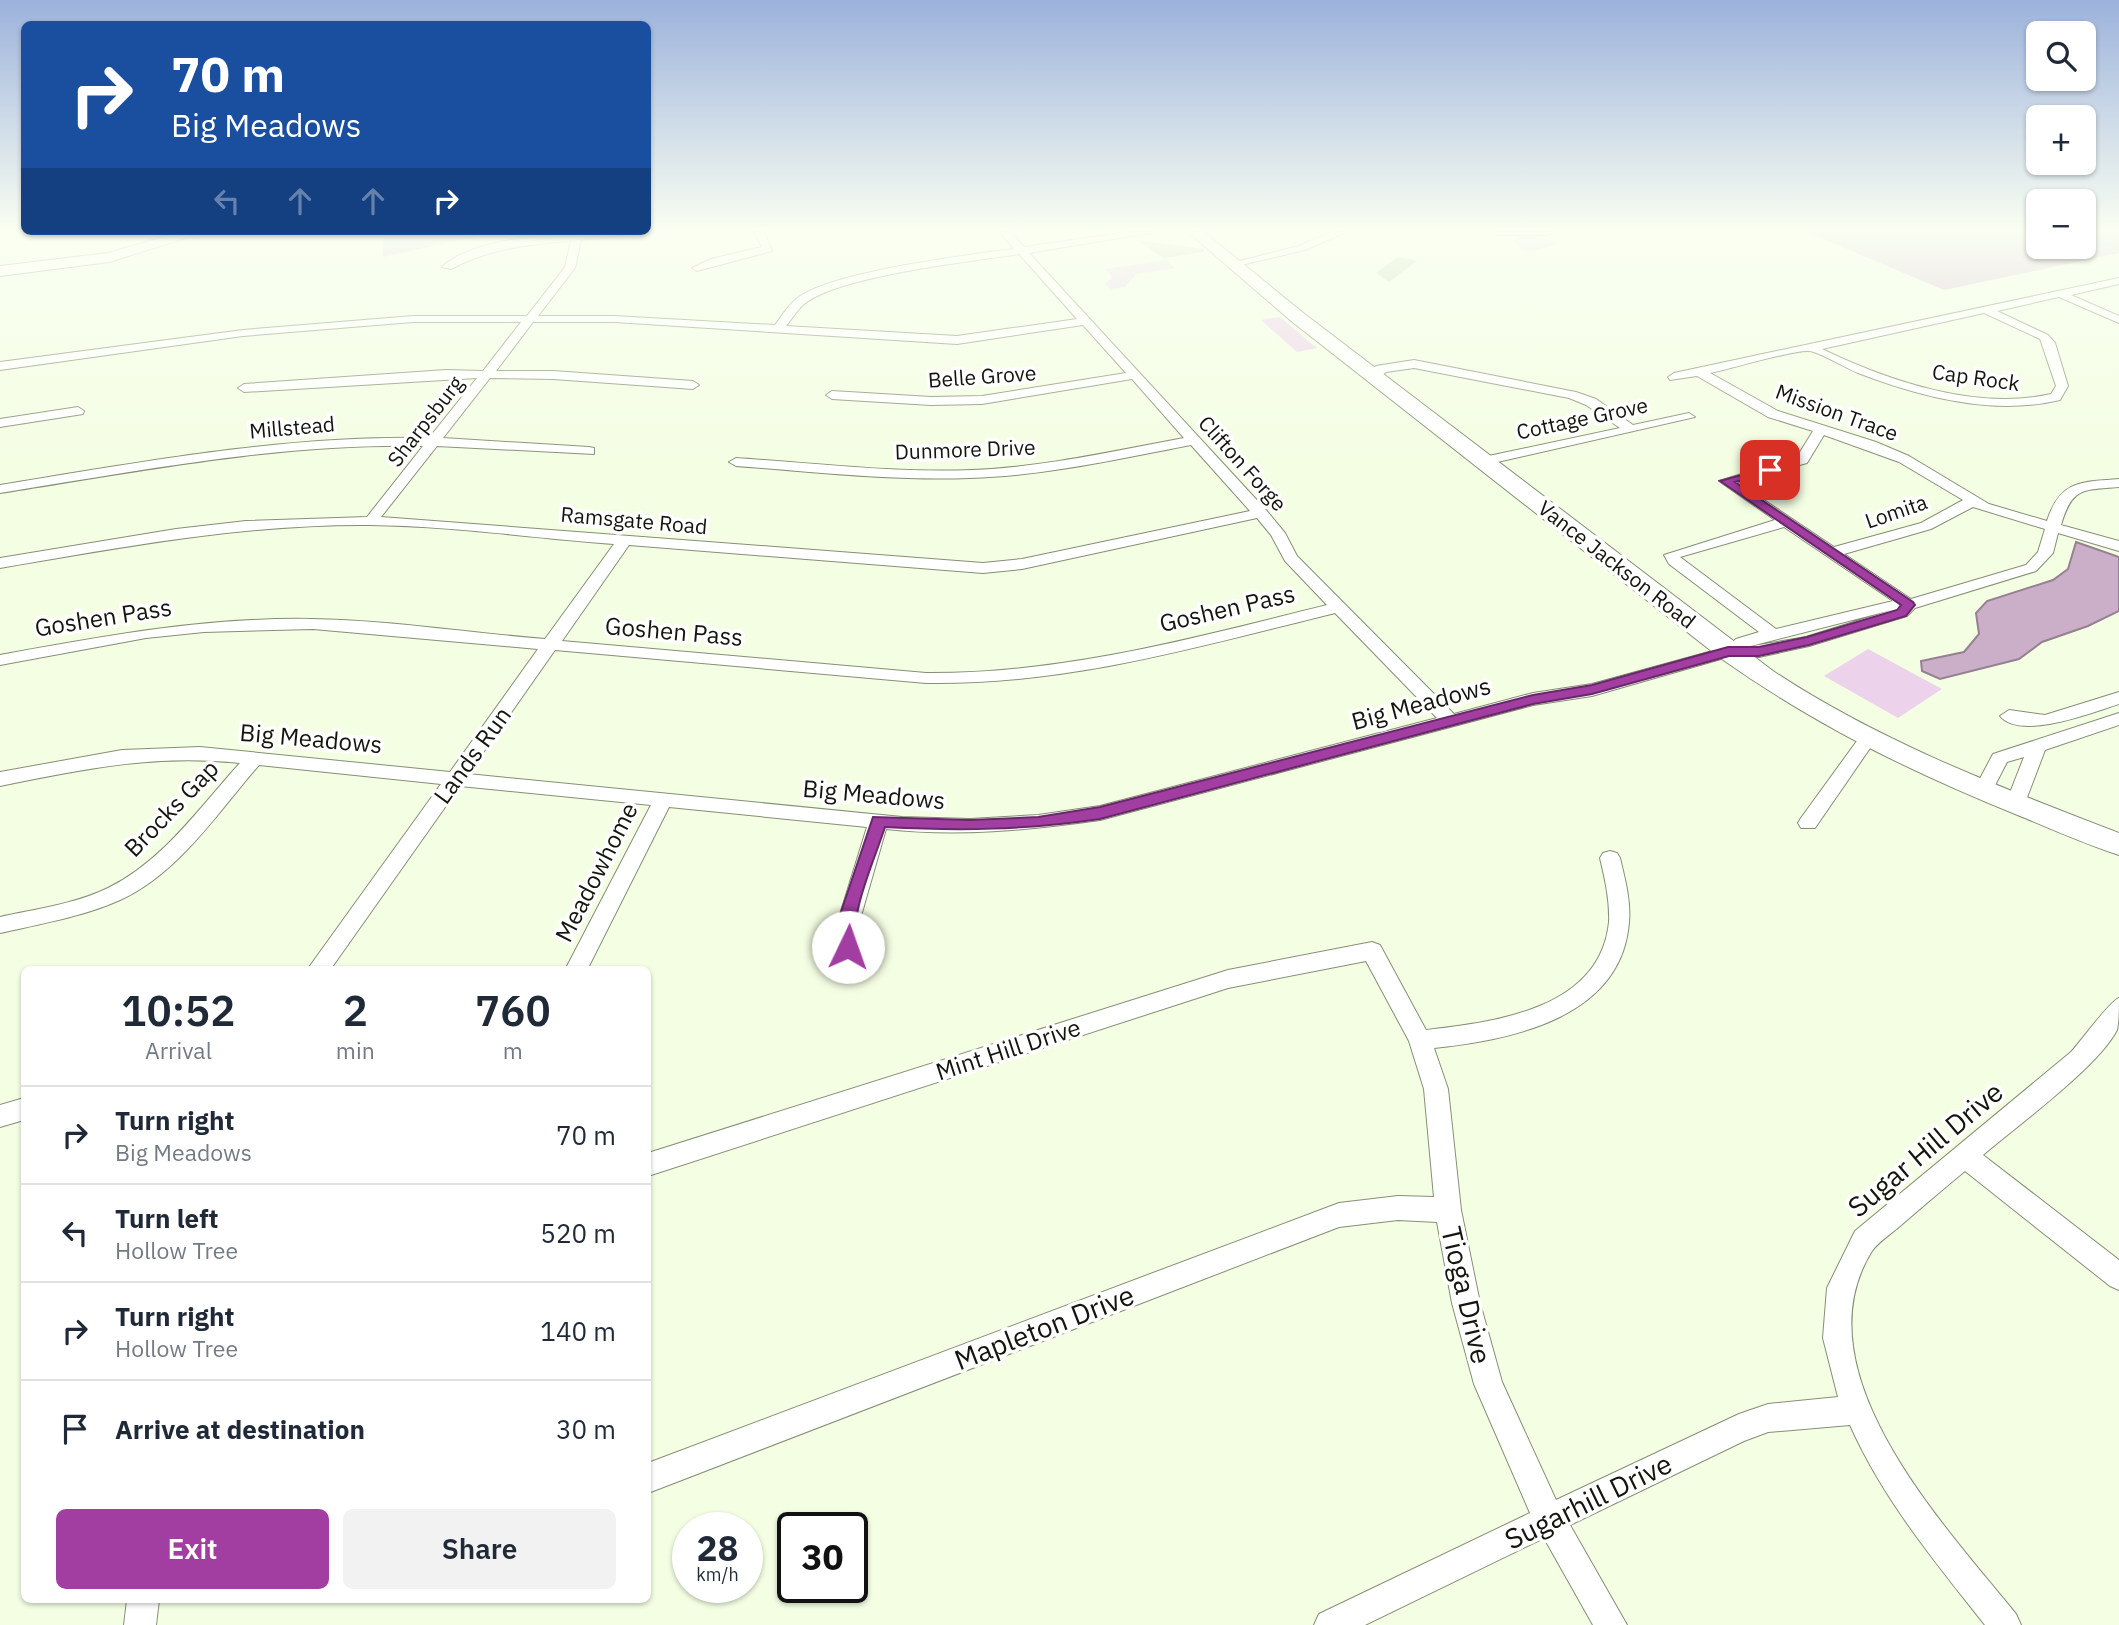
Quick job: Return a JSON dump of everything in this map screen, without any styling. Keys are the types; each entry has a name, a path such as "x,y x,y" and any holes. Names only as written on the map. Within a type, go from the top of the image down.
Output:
{"main road":[{"name":"Vance Jackson Road","path":"1291,308 1380,374 1484,461 1728,652 1797,699 1868,738 1983,790 2119,844"}],"street":[{"name":"Sharpsburg","path":"371,521 538,308"},
{"path":"778,329 795,308"},
{"name":"Clifton Forge","path":"1073,308 1261,513 1278,533 1290,558 1450,721"},
{"name":"Mission Trace","path":"1674,377 1996,308"},
{"path":"2092,308 2119,320"},
{"name":"Cap Rock","path":"1810,347 1849,368 1914,387 2013,404 2056,397 2062,386 2049,343 2036,332 1986,310"},
{"path":"289,328 298,312"},
{"path":"0,366 289,328 413,319 531,317 920,338 976,338 1085,321"},
{"path":"920,338 925,322"},
{"path":"145,346 151,329"},
{"path":"1424,366 1395,378 1380,374 1380,369 1392,366 1424,366 1572,395 1591,402 1630,429"},
{"name":"Mission Trace","path":"1699,372 1773,414 1871,445 1904,459 1971,502 2119,545"},
{"path":"244,388 398,375 486,374 693,385"},
{"name":"Belle Grove","path":"831,395 931,401 982,400 1134,375"},
{"path":"0,423 78,411"},
{"name":"Cottage Grove","path":"1484,461 1689,417"},
{"path":"1820,431 1802,460 1726,481 1909,605"},
{"name":"Dunmore Drive","path":"736,462 884,472 971,474 1058,466 1194,440"},
{"name":"Millstead","path":"0,489 236,453 362,443 433,442 589,451"},
{"name":"Big Meadows","path":"1728,652 1743,641 1887,604 1909,605 2031,568 2045,553 2061,500 2066,495 2075,489 2119,483"},
{"name":"Lomita","path":"1831,553 1926,526 1971,502"},
{"name":"Ramsgate Road","path":"0,563 176,533 246,525 371,521 983,568 1022,564 1261,513"},
{"path":"1773,634 1674,561 1672,555 1785,522"},
{"name":"Lands Run","path":"321,966 625,540"},
{"name":"Big Meadows","path":"0,779 122,756 200,753 879,821 970,826 1038,822 1100,813 1533,699 1592,690 1728,652 1759,652 1809,641 1901,613 1909,605"},
{"name":"Goshen Pass","path":"0,660 146,633 260,623 351,626 926,678 996,679 1065,671 1339,607"},
{"path":"2009,716 2046,721 2119,698"},
{"path":"1983,790 2000,758 2119,719"},
{"path":"1808,823 1868,738"},
{"path":"2016,803 2037,747"},
{"name":"Brocks Gap","path":"0,925 78,906 116,893 141,878 162,859 256,757"},
{"path":"2000,758 2029,769"},
{"name":"Meadowhome","path":"578,966 664,799"},
{"path":"854,958 845,937 849,912 879,821"},
{"path":"1420,1040 1513,1027 1553,1010 1590,985 1609,959 1618,933 1619,904 1610,858"},
{"name":"Tioga Drive","path":"1372,951 1420,1040 1436,1089 1448,1210 1466,1303 1488,1384 1504,1427 1550,1519 1611,1625"},
{"name":"Mint Hill Drive","path":"651,1163 1228,979 1372,951"},
{"name":"Sugar Hill Drive","path":"2005,1625 1918,1513 1890,1472 1856,1410 1845,1376 1838,1328 1841,1287 1846,1269 1864,1240 2079,1059 2101,1036 2119,1007"},
{"path":"0,1116 21,1110"},
{"path":"1965,1156 2119,1277"},
{"name":"Mapleton Drive","path":"651,1477 1339,1215 1398,1208 1448,1210"},
{"name":"Sugarhill Drive","path":"1330,1625 1739,1429 1768,1418 1856,1410"},
{"path":"140,1625 143,1603"}],"shaded area":[{"path":"1280,317 1317,348 1297,352 1261,320"},
{"path":"2076,542 2119,557 2119,611 2088,626 2042,642 2019,659 1940,679 1922,671 1921,661 1964,652 1979,634 1976,613 1987,601 2053,580 2068,569"},
{"path":"1868,649 1942,689 1898,718 1824,676"}],"route":[{"path":"848,947 845,937 849,912 879,821 970,826 1038,822 1100,813 1533,699 1592,690 1728,652 1759,652 1809,641 1901,613 1909,605 1726,481 1770,470"}]}
